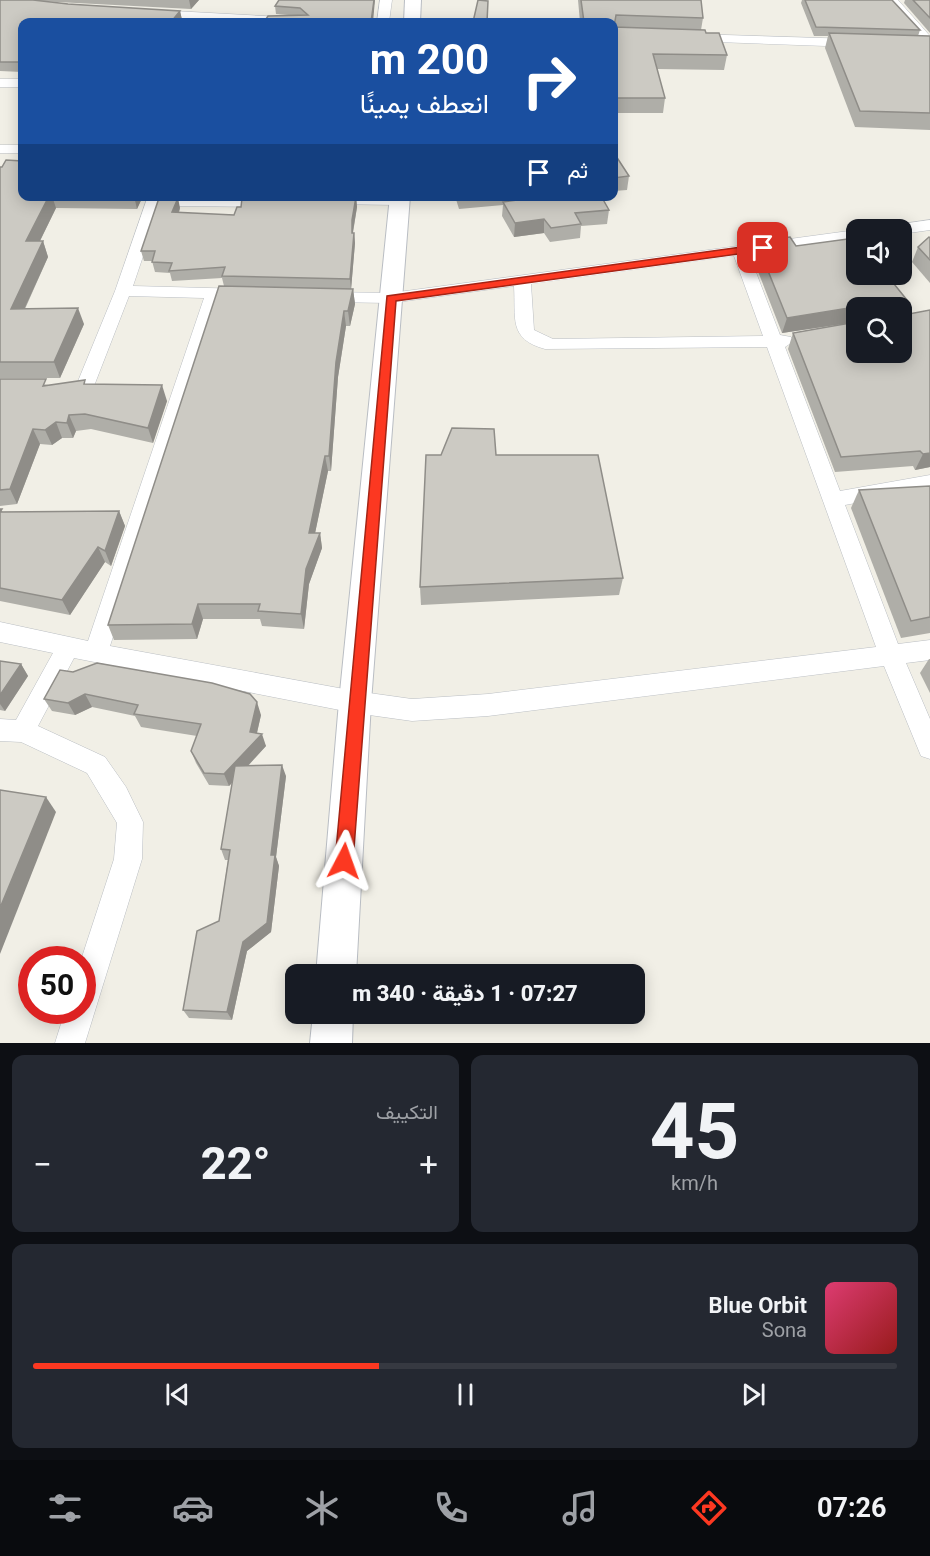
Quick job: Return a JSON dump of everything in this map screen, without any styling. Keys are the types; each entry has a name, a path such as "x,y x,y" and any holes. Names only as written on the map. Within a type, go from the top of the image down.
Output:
{"main road":[{"path":"412,18 413,0"},
{"path":"337,964 355,702 400,201"},
{"path":"331,1043 332,1024"}],"street":[{"path":"208,18 217,0"},
{"path":"384,18 386,0"},
{"path":"892,0 926,44"},
{"path":"142,13 188,18"},
{"path":"684,38 871,43"},
{"path":"0,83 18,83"},
{"path":"0,149 18,149"},
{"path":"85,386 123,291 154,201"},
{"path":"912,228 930,225"},
{"path":"309,296 391,298 846,236"},
{"path":"740,251 891,655 930,748"},
{"path":"522,281 525,331 529,338 538,342 553,345 774,343 798,339"},
{"path":"123,291 261,295"},
{"path":"96,653 214,294"},
{"path":"64,386 107,386"},
{"path":"162,387 183,387"},
{"path":"833,500 930,482"},
{"path":"118,514 141,514"},
{"path":"0,632 96,653 355,702 412,710 488,705 930,650"},
{"path":"68,647 12,730 96,765 117,796 130,822 128,859 96,958"},
{"path":"70,1043 76,1024"}],"building":[{"path":"0,0 33,0 180,11 174,18 18,18 18,62 0,62"},
{"path":"279,0 374,0 372,18 267,18 268,16 308,15 300,8 275,6"},
{"path":"478,0 488,1 487,18 474,18"},
{"path":"581,0 701,0 703,18 616,15 616,18 583,18"},
{"path":"805,0 892,0 920,30 816,27"},
{"path":"913,0 930,0 930,18"},
{"path":"618,27 705,30 706,33 719,33 727,55 653,54 665,98 618,98"},
{"path":"829,33 930,36 930,113 860,111"},
{"path":"618,159 629,176 618,177"},
{"path":"6,160 18,161 18,201 46,201 26,241 43,241 11,309 78,308 54,362 0,362 0,167"},
{"path":"158,201 177,201 172,212 234,215 237,207 241,207 242,201 355,201 352,220 352,233 354,233 350,279 222,276 225,267 169,271 172,263 152,262 155,251 141,251"},
{"path":"604,201 609,210 575,213 581,224 551,228 544,219 515,223 503,202"},
{"path":"790,237 796,246 846,239 846,285 895,285 905,297 846,297 846,308 787,318 756,241"},
{"path":"930,238 930,260 918,247"},
{"path":"219,286 353,289 348,311 344,311 336,362 329,456 325,456 309,533 320,533 306,569 301,614 258,611 260,604 198,604 192,624 108,625"},
{"path":"930,310 930,453 923,454 920,451 841,457 793,333 846,324 846,363 912,363 912,313"},
{"path":"0,379 46,379 43,386 85,380 84,384 162,385 148,428 85,414 69,415 67,423 56,422 45,430 33,429 10,489 0,490"},
{"path":"452,428 494,429 496,455 598,455 623,578 420,587 426,455 441,455"},
{"path":"930,486 930,617 911,621 859,490"},
{"path":"119,511 105,551 98,547 62,600 0,588 0,512"},
{"path":"0,661 21,664 0,695"},
{"path":"97,663 212,683 250,694 257,702 250,732 262,734 224,774 204,773 191,751 201,724 134,714 138,705 85,694 68,703 44,699 60,670 73,672"},
{"path":"282,765 271,855 275,855 267,923 243,942 227,1012 183,1010 197,931 219,921 230,850 221,849 235,766"},
{"path":"0,790 46,797 0,908"}],"route":[{"path":"344,861 355,702 391,298 763,248"}]}
